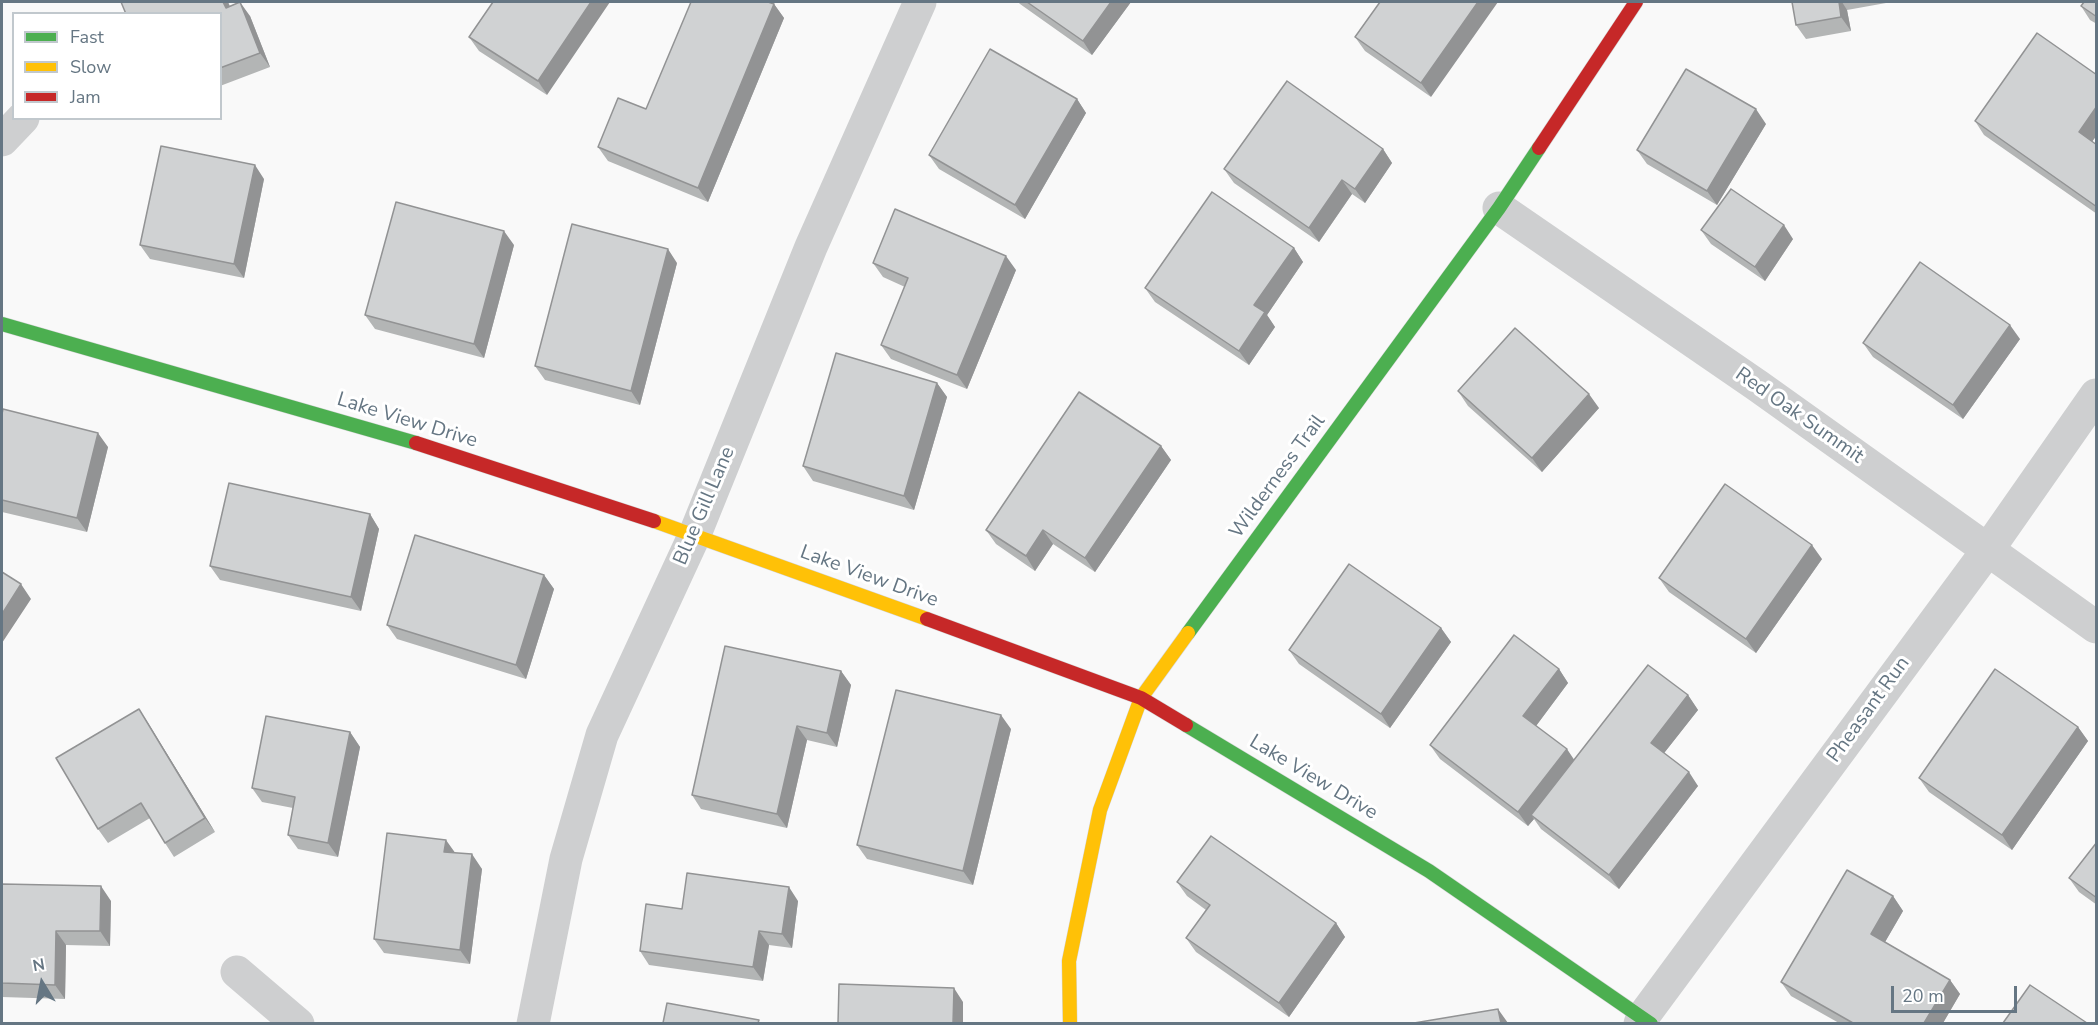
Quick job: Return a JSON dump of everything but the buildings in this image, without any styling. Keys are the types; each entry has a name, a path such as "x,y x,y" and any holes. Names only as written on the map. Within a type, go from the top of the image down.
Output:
{"street":[{"name":"Blue Gill Lane","path":"533,1023 566,859 602,735 695,534 811,247 920,2"},
{"name":"Wilderness Trail","path":"1070,1023 1069,961 1100,810 1141,698 1499,208 1636,2"},
{"path":"2,140 21,120"},
{"name":"Red Oak Summit","path":"1499,208 1758,386 2097,627"},
{"name":"Lake View Drive","path":"2,324 446,452 695,534 1141,698 1429,871 1644,1022"},
{"name":"Pheasant Run","path":"1644,1022 2097,395"},
{"path":"237,972 298,1023"}],"traffic: fast":[{"path":"1188,633 1499,208 1539,148"},
{"path":"2,324 416,443"},
{"path":"1186,725 1429,871 1651,1024"}],"traffic: slow":[{"path":"654,521 927,619"},
{"path":"1070,1024 1069,961 1100,810 1141,698 1188,633"}],"traffic: jam":[{"path":"1539,148 1636,2"},
{"path":"416,443 654,521"},
{"path":"927,619 1141,698 1186,725"}]}
